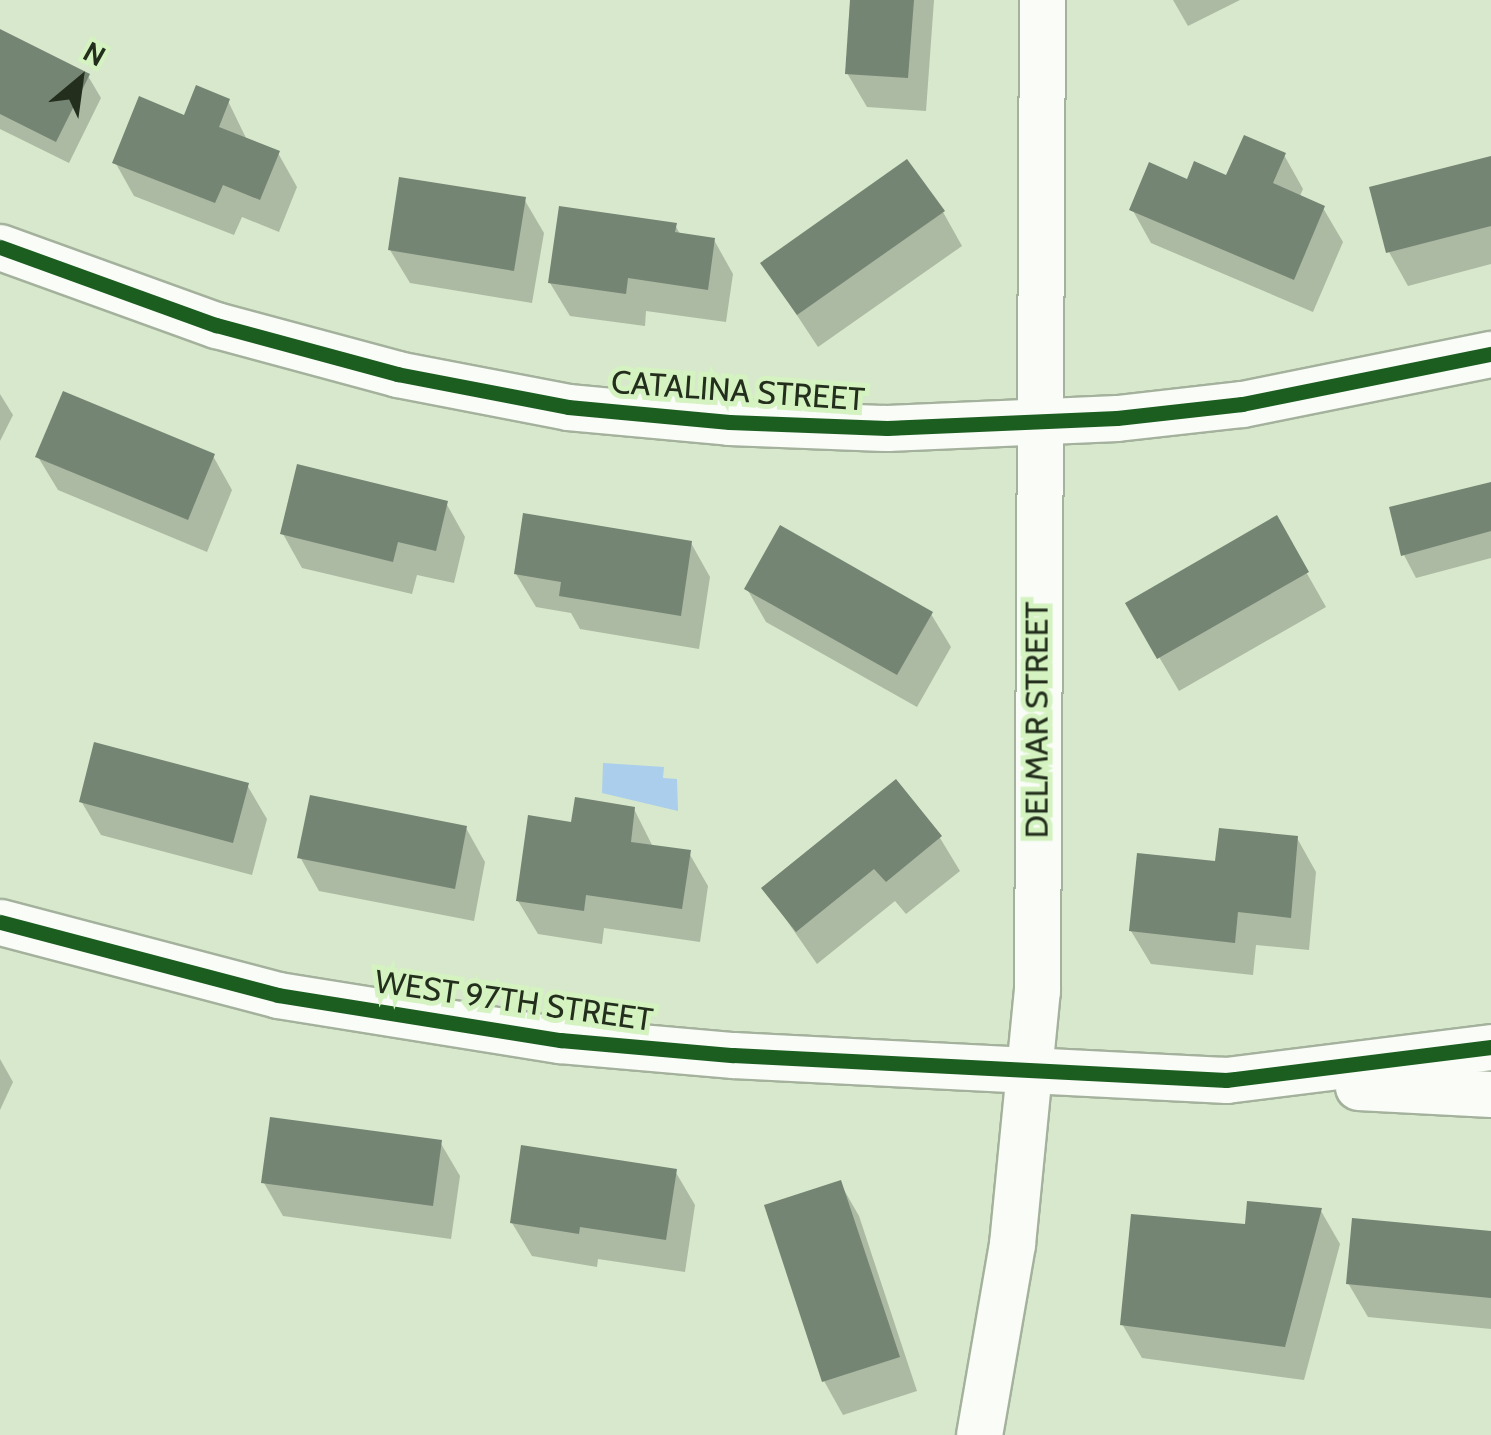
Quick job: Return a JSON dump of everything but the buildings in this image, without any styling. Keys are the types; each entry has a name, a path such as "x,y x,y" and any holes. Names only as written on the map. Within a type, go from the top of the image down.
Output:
{"street":[{"name":"DELMAR STREET","path":"979,1435 1012,1244 1037,991 1042,0"},
{"name":"CATALINA STREET","path":"0,247 216,325 397,374 568,406 728,422 886,428 1117,418 1242,404 1491,354"},
{"name":"WEST 97TH STREET","path":"0,922 278,995 560,1040 1226,1080"},
{"path":"1226,1080 1491,1047"},
{"path":"1226,1080 1491,1094"}],"water":[{"path":"603,763 664,767 663,778 677,779 678,811 602,793"}],"cycle path":[{"path":"0,247 216,325 397,374 568,407 729,422 887,428 1117,418 1242,404 1491,354"},
{"path":"0,922 278,995 560,1040 733,1055 1226,1080 1491,1047"}]}
